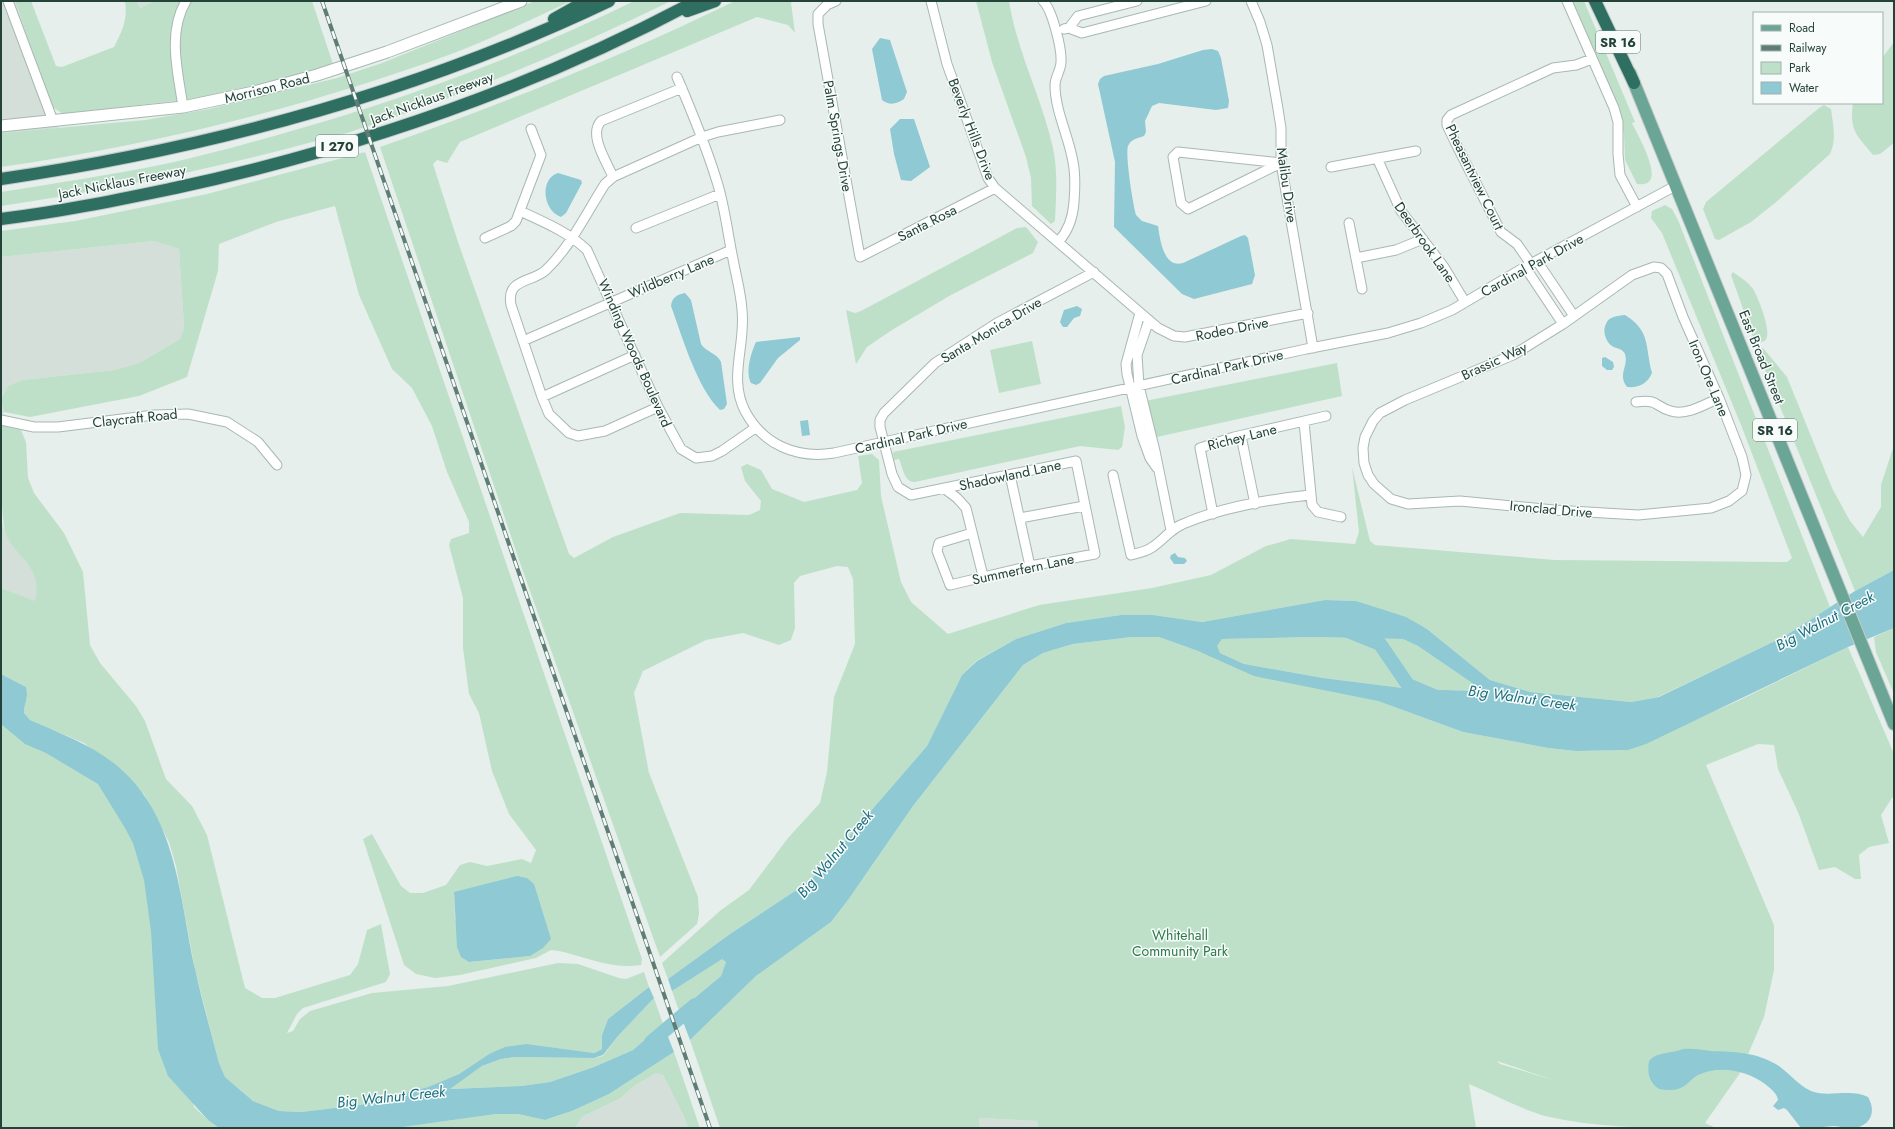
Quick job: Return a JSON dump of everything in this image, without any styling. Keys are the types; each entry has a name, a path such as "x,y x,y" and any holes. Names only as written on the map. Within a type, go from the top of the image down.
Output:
{"highway":[{"path":"534,34 562,13 586,1"},
{"name":"Jack Nicklaus Freeway","path":"1,179 118,160 192,144 295,118 433,74 534,34 609,1"},
{"name":"Jack Nicklaus Freeway","path":"1,219 107,203 213,180 303,157 444,111 535,76 658,21 696,1"},
{"path":"658,21 715,1"},
{"path":"1595,1 1634,83"}],"main road":[{"name":"East Broad Street","path":"1602,1 1894,724"}],"street":[{"path":"8,1 53,121"},
{"path":"183,107 174,48 179,13 186,1"},
{"name":"Morrison Road","path":"1,126 183,107 254,92 317,76 453,28 521,1"},
{"name":"Palm Springs Drive","path":"836,1 827,5 818,14 818,24 860,257"},
{"name":"Beverly Hills Drive","path":"931,1 939,38 954,86 988,178 995,188 1059,241 1158,328"},
{"path":"1043,1 1051,15 1061,55 1061,63 1055,85 1057,99 1073,162 1075,181 1073,210 1065,234 1059,241"},
{"path":"1069,28 1078,16 1137,1"},
{"path":"1055,32 1069,28 1082,33 1206,1"},
{"name":"Malibu Drive","path":"1251,1 1260,22 1267,45 1281,128 1281,163 1313,348"},
{"path":"1567,1 1614,108 1618,122 1618,154 1620,175 1637,207"},
{"name":"Pheasantview Court","path":"1531,264 1517,244 1501,232 1456,144 1447,125 1447,120 1451,115 1552,68 1576,65 1592,59"},
{"path":"677,77 702,137 720,194 743,321 737,385 741,402 755,428"},
{"path":"613,177 595,137 598,124 601,121 682,88"},
{"path":"658,407 605,431 578,436 569,434 549,414 542,397 509,297 512,289 518,284 545,271 572,236 605,184 613,177 702,137 718,132 780,120"},
{"path":"485,238 511,226 516,221 541,155 530,129"},
{"path":"1331,167 1416,151"},
{"path":"1178,152 1281,163 1188,209 1181,203 1173,158 1178,152"},
{"name":"Deerbrook Lane","path":"1377,158 1401,211 1444,266 1465,302"},
{"name":"Cardinal Park Drive","path":"755,428 774,444 795,452 809,455 834,453 883,441 1388,333 1421,323 1465,302 1531,264 1677,185"},
{"name":"Santa Rosa","path":"860,257 995,188"},
{"path":"636,228 720,194"},
{"name":"Winding Woods Boulevard","path":"520,211 572,236 588,250 658,407 676,443 686,453 696,458 712,456 722,451 755,428"},
{"path":"1349,223 1362,288"},
{"path":"1356,258 1396,250 1423,239"},
{"name":"Wildberry Lane","path":"523,341 611,301 731,250"},
{"path":"1531,264 1574,316"},
{"path":"1531,264 1563,324"},
{"name":"Brassic Way","path":"1368,475 1364,463 1363,448 1365,437 1380,413 1405,400 1513,355 1563,324 1632,275 1654,267 1661,268"},
{"name":"Iron Ore Lane","path":"1661,268 1670,280 1683,317 1719,398 1742,457 1746,475 1742,491"},
{"name":"Santa Monica Drive","path":"945,489 911,495 902,491 896,482 883,441 880,420 884,413 935,363 997,323 1094,272"},
{"path":"1135,387 1126,364 1140,313"},
{"name":"Rodeo Drive","path":"1158,328 1174,336 1192,337 1308,313"},
{"path":"1149,320 1137,355 1135,387 1142,436 1150,458 1160,472 1171,530"},
{"path":"542,397 635,356"},
{"path":"1636,402 1650,400 1670,411 1677,412 1695,408 1719,398"},
{"name":"Claycraft Road","path":"1,420 34,427 58,427 154,415 188,414 227,422 258,442 277,465"},
{"name":"Richey Lane","path":"1213,514 1200,448 1240,436 1326,416"},
{"path":"1304,422 1310,495 1314,510 1341,517"},
{"path":"1240,436 1256,504"},
{"name":"Shadowland Lane","path":"945,489 1076,461 1095,554"},
{"path":"1010,475 1030,566"},
{"path":"1113,475 1131,555 1152,548 1171,530 1183,524 1213,514 1282,498 1310,495"},
{"name":"Ironclad Drive","path":"1368,475 1381,492 1391,499 1408,504 1460,501 1554,510 1638,515 1711,508 1729,501 1742,491"},
{"path":"945,489 957,498 966,508 983,576"},
{"path":"1020,518 1084,506"},
{"name":"Summerfern Lane","path":"972,533 939,543 937,546 937,551 950,585 983,576 1095,554"}],"shaded area":[{"path":"1,1 15,1 59,128 1,133"},
{"path":"137,1 154,1 140,8"},
{"path":"154,241 179,249 184,327 180,339 139,363 114,370 22,380 8,386 1,399 1,257"},
{"path":"1,399 4,412 1,417"},
{"path":"1,519 6,535 33,571 38,582 36,602 1,588"},
{"path":"656,1073 663,1075 688,1128 575,1128 582,1117 621,1098 634,1086"},
{"path":"979,1118 1037,1121 1038,1128 980,1128"}],"green space":[{"path":"15,1 31,1 56,66 62,67 114,47 125,20 125,1 137,1 140,8 154,1 312,1 333,64 300,75 208,97 63,114 51,106"},
{"path":"535,1 571,1 462,50 392,75 337,92 226,123 171,136 114,148 1,167 1,133 145,120 209,109 337,78 382,63"},
{"path":"634,1 671,1 552,56 511,73 430,105 347,133 247,159 177,175 72,195 1,206 1,192 165,164 265,139 384,103 511,56 552,39"},
{"path":"735,1 792,1 795,33 788,25 757,17 460,142 447,163 437,160 433,164 458,242 569,554 574,558 613,537 680,513 749,515 760,510 761,501 745,481 741,467 747,464 761,470 772,489 804,502 857,490 862,483 858,456 872,454 879,460 881,496 901,582 911,602 948,634 1039,605 1152,588 1211,575 1266,546 1291,539 1355,544 1359,532 1352,467 1370,541 1375,545 1555,560 1787,562 1792,558 1741,425 1662,233 1651,218 1652,211 1665,205 1672,209 1678,220 1830,607 1785,636 1658,697 1631,702 1530,692 1490,680 1427,629 1356,601 1325,600 1202,622 1153,615 1121,615 1066,623 1016,639 976,661 962,675 927,746 823,869 801,887 730,934 668,979 662,963 721,910 749,890 788,838 820,803 827,772 834,697 855,644 853,579 848,567 837,566 800,576 794,583 795,628 791,640 779,645 743,633 706,640 643,671 634,693 649,773 698,897 699,914 697,924 660,957 519,560 380,147 515,97 604,61"},
{"path":"976,1 1009,1 1018,38 1043,111 1053,148 1056,166 1056,193 1055,221 1051,224 1032,206 1031,178 1026,157 992,62"},
{"path":"1572,1 1584,1 1635,122 1632,123 1645,149 1652,170 1651,178 1647,183 1637,184 1625,160 1624,134 1621,119"},
{"path":"1894,42 1894,143 1880,154 1873,155 1859,137 1853,126 1852,112 1853,104 1883,104 1883,57"},
{"path":"1824,105 1831,109 1834,138 1830,154 1775,203 1751,222 1719,240 1715,239 1703,209 1706,202"},
{"path":"365,152 642,959 641,965 621,966 551,950 536,958 460,975 435,978 416,974 404,965 363,839 372,834 401,886 410,893 423,893 446,885 460,865 470,862 487,866 522,859 531,863 536,850 509,814 492,771 479,713 469,694 463,648 463,598 449,545 451,539 469,533 469,522 447,472 432,426 412,388 392,369 359,295 335,206 276,222 219,244 218,271 187,377 139,396 30,417 4,412 1,399 8,386 22,380 114,370 139,363 180,339 184,327 179,249 154,241 1,257 1,231 75,221 207,194","holes":["454,892 530,956 469,962 455,918"]},
{"path":"1026,227 1038,242 1033,253 951,295 892,330 867,347 856,364 846,310 855,313 861,311 1017,228"},
{"path":"1733,272 1751,286 1756,294 1766,322 1766,339 1762,342 1754,340 1731,275"},
{"path":"1032,341 1041,384 999,393 990,350"},
{"path":"1763,348 1787,377 1832,488 1850,521 1863,537 1881,507 1881,485 1894,445 1894,570 1855,591 1757,350"},
{"path":"1337,363 1342,396 1157,437 1153,432 1145,401"},
{"path":"1121,406 1125,427 1122,447 1118,450 1080,446 915,482 908,480 899,459 894,460 893,452"},
{"path":"1,425 21,430 26,442 28,478 34,493 64,533 83,572 90,645 100,663 136,706 145,721 166,779 192,806 207,835 245,988 262,998 275,998 350,975 358,964 367,930 381,924 390,974 386,982 303,1008 297,1014 287,1033 293,1031 300,1019 310,1011 372,993 448,986 558,963 578,964 626,979 644,972 649,987 608,1019 602,1035 602,1049 593,1053 527,1044 489,1054 459,1074 428,1087 360,1105 301,1112 279,1111 253,1101 225,1077 219,1063 195,970 176,866 169,842 144,794 84,743 30,720 24,713 27,698 26,687 1,674 1,588 35,601 37,589 33,572 11,544 6,535 4,526"},
{"path":"1894,628 1894,694 1876,652 1874,637"},
{"name":"Whitehall Community Park","path":"1132,637 1159,637 1198,651 1378,701 1463,732 1548,748 1576,751 1628,750 1740,700 1848,647 1894,754 1894,795 1881,815 1889,843 1869,847 1859,855 1861,879 1855,879 1835,867 1819,870 1798,812 1778,769 1774,745 1758,744 1706,765 1774,925 1774,970 1764,1017 1740,1073 1705,1123 1716,1128 1608,1126 1566,1120 1536,1113 1469,1084 1476,1128 1038,1128 1037,1121 979,1118 980,1128 720,1128 690,1040 756,976 831,922 913,806 1023,665 1043,653 1073,644","holes":["1497,1061 1553,1080 1500,1064"]},
{"path":"1312,637 1403,639 1418,646 1475,685 1478,691 1411,689 1323,678 1244,664 1220,653 1216,646 1222,639"},
{"path":"1,711 47,747 99,781 139,844 194,1107 219,1128 1,1128"},
{"path":"722,958 726,962 721,976 679,1011 672,991"},
{"path":"654,998 663,1024 633,1050 594,1067 550,1082 521,1086 449,1089 482,1066 501,1059 515,1057 594,1058 603,1056 618,1036"},
{"path":"674,1052 700,1128 688,1128 663,1075 656,1073 634,1086 621,1098 582,1117 575,1128 396,1128 496,1114 518,1114 545,1120 572,1111 609,1094"}],"water":[{"path":"880,38 890,40 907,92 904,99 896,103 890,104 882,100 872,49"},
{"path":"1212,49 1218,51 1221,58 1229,101 1228,108 1216,110 1159,103 1152,106 1145,121 1146,132 1144,136 1131,142 1127,151 1136,215 1142,221 1158,226 1164,252 1171,262 1177,264 1183,263 1241,236 1245,235 1248,238 1255,275 1252,284 1194,299 1182,294 1114,227 1115,162 1098,84 1100,79 1104,76 1158,64 1203,50"},
{"path":"900,119 914,119 930,167 911,181 901,180 894,154 890,129"},
{"path":"558,173 581,180 582,183 566,213 561,217 555,214 550,208 546,195 548,182 552,176"},
{"path":"685,293 691,300 701,344 721,362 727,404 724,409 720,410 704,389 685,346 671,306 672,300 675,297"},
{"path":"1077,306 1082,309 1080,316 1074,318 1067,327 1063,327 1060,322 1064,310"},
{"path":"1625,315 1639,327 1646,340 1652,373 1645,383 1635,387 1627,387 1624,382 1623,374 1626,363 1625,354 1610,344 1606,339 1604,330 1609,319"},
{"path":"800,337 800,340 778,358 760,383 756,385 751,383 749,379 749,368 756,342"},
{"path":"1605,357 1613,362 1614,367 1612,370 1607,370 1602,366 1602,358"},
{"path":"808,420 810,435 802,436 800,421"},
{"path":"1175,553 1178,557 1185,558 1187,561 1184,564 1174,564 1170,558 1171,555"},
{"path":"1894,570 1894,628 1848,647 1646,744 1628,750 1576,751 1548,748 1463,732 1378,701 1254,676 1198,651 1159,637 1132,637 1073,644 1043,653 1023,665 913,806 831,922 756,976 690,1040 679,1011 721,976 726,962 722,959 672,991 668,979 730,934 801,887 823,869 927,746 962,675 977,661 1016,639 1066,623 1121,615 1153,615 1202,622 1325,600 1356,601 1406,617 1427,629 1490,680 1530,692 1631,702 1659,697 1785,636 1855,591","holes":["1312,637 1403,639 1418,646 1475,685 1478,691 1411,689 1323,678 1244,664 1220,653 1217,646 1222,639"]},
{"path":"1,674 26,687 27,698 24,713 30,720 68,736 104,756 125,773 143,793 156,816 166,839 174,865 195,969 219,1063 225,1077 253,1101 279,1111 301,1112 360,1105 428,1087 459,1074 489,1054 505,1047 527,1044 594,1053 602,1049 602,1035 608,1019 649,987 654,998 618,1036 603,1055 594,1058 515,1057 501,1059 482,1066 450,1089 521,1086 550,1082 594,1067 633,1050 663,1024 674,1052 609,1094 572,1111 545,1120 518,1114 496,1114 396,1128 219,1128 208,1120 168,1076 158,1049 151,931 144,880 133,843 98,784 46,753 25,744 1,724"},
{"path":"517,876 527,878 534,884 551,939 543,948 530,956 469,962 461,957 457,947 454,892"},
{"path":"1683,1049 1738,1052 1763,1058 1779,1066 1802,1086 1811,1091 1825,1094 1854,1093 1868,1097 1872,1109 1871,1115 1866,1123 1856,1128 1833,1126 1801,1128 1787,1110 1784,1108 1778,1110 1773,1106 1778,1100 1775,1093 1769,1087 1758,1079 1732,1070 1715,1070 1706,1072 1697,1076 1682,1088 1670,1090 1659,1089 1651,1080 1648,1069 1649,1061 1661,1054"}],"waterway":[{"name":"Big Walnut Creek","path":"1348,631 1380,644 1408,685 1436,697"},
{"name":"Big Walnut Creek","path":"651,1042 695,1005"}],"railway":[{"path":"322,1 710,1128"}]}
